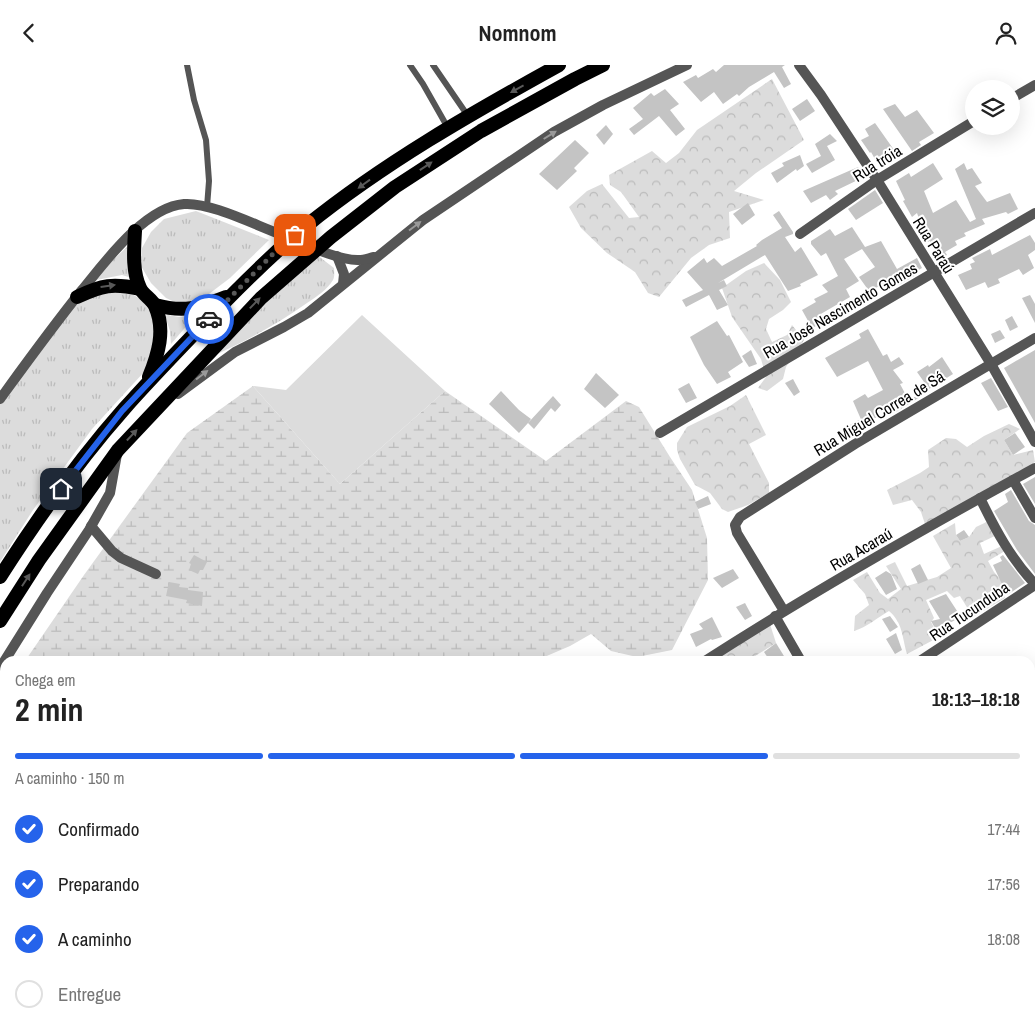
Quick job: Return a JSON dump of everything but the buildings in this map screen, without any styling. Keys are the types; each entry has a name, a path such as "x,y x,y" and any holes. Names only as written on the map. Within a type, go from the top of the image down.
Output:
{"highway":[{"path":"0,621 38,561 118,450 260,298 331,237 396,187 460,144 574,79 603,65"},
{"path":"0,577 19,547 72,474 146,385 272,255 307,225 385,169 448,128 552,67"},
{"path":"135,231 134,261 140,289 154,305 160,323 160,339 156,358 146,385"},
{"path":"77,297 94,288 106,285 121,284 140,289"},
{"path":"154,305 169,309 186,310 232,295"}],"street":[{"path":"150,416 234,352 308,313 423,220 554,132 604,105 688,65"},
{"name":"Rua Paraú","path":"801,66 877,180 991,364 1035,442"},
{"path":"1020,94 1035,85"},
{"name":"Rua tróia","path":"800,234 877,180 965,126"},
{"path":"0,399 52,327 112,254 135,231 166,208 186,204 207,207 337,256 361,260 377,256"},
{"name":"Rua José Nascimento Gomes","path":"660,433 1035,213"},
{"path":"337,256 344,274 343,284"},
{"name":"Rua Miguel Correa de Sá","path":"779,614 738,533 735,525 740,517 855,444 1035,338"},
{"path":"8,656 110,493 118,450"},
{"name":"Rua Acaraú","path":"713,656 779,614 980,497 1035,468"},
{"path":"1013,480 1035,518"},
{"path":"980,497 1016,563 1035,585"},
{"path":"91,526 112,551 121,558 156,574"},
{"name":"Rua Tucunduba","path":"928,656 1035,585"},
{"path":"779,614 799,656"}],"lane":[{"path":"187,65 194,100 206,140 209,181 207,207"},
{"path":"410,65 448,128"},
{"path":"433,65 468,116"}],"green space":[{"path":"772,79 804,140 756,173 734,191 764,200 729,212 730,238 709,245 691,258 659,297 648,293 635,272 607,253 581,228 569,207 587,191 602,184 629,218 639,217 621,192 610,185 609,175 652,151 666,163 679,153 697,130"},
{"path":"196,211 269,240 230,278 201,300 179,304 166,298 151,283 141,266 142,248 151,232 164,219"},
{"path":"129,245 135,279 122,275 91,281"},
{"path":"317,255 334,268 333,280 325,290 272,326 211,357 259,307"},
{"path":"764,263 780,280 791,302 769,319 766,329 772,342 787,335 792,325 804,340 786,367 783,379 767,391 758,388 766,377 761,359 732,317 722,288 746,271"},
{"path":"100,291 127,291 142,300 153,316 155,347 144,372 92,429 33,510 0,562 0,398 82,297"},
{"path":"196,315 171,344 170,331 165,316 179,317"},
{"path":"362,315 445,391 340,484 253,386 286,390"},
{"path":"253,386 340,484 445,391 546,461 626,401 639,407 692,490 707,538 708,580 672,650 642,656 611,651 591,634 547,656 28,656 84,575 187,433"},
{"path":"746,395 766,435 749,444 769,483 769,493 748,505 728,512 722,509 710,493 695,485 680,459 677,443 687,427 730,406"},
{"path":"1009,424 1020,429 1004,440 1013,455 1033,450 1035,462 1004,482 925,524 921,512 912,500 893,505 887,490 929,467 928,450 946,438 956,439 967,447"},
{"path":"993,519 999,534 980,543 984,554 1002,546 1005,551 988,561 1001,580 1005,598 973,617 960,596 954,598 947,591 926,600 934,618 931,622 939,637 907,654 900,625 889,611 868,625 854,631 855,616 869,605 865,594 853,580 867,572 880,593 888,599 901,589 886,566 895,562 907,586 937,577 951,568 933,536 955,523 956,535 960,541 969,537 976,527"},
{"path":"770,624 776,643 755,656 721,656"}],"way so far":[{"path":"209,319 272,255 295,235"}],"route":[{"path":"61,489 122,411 209,319"}]}
